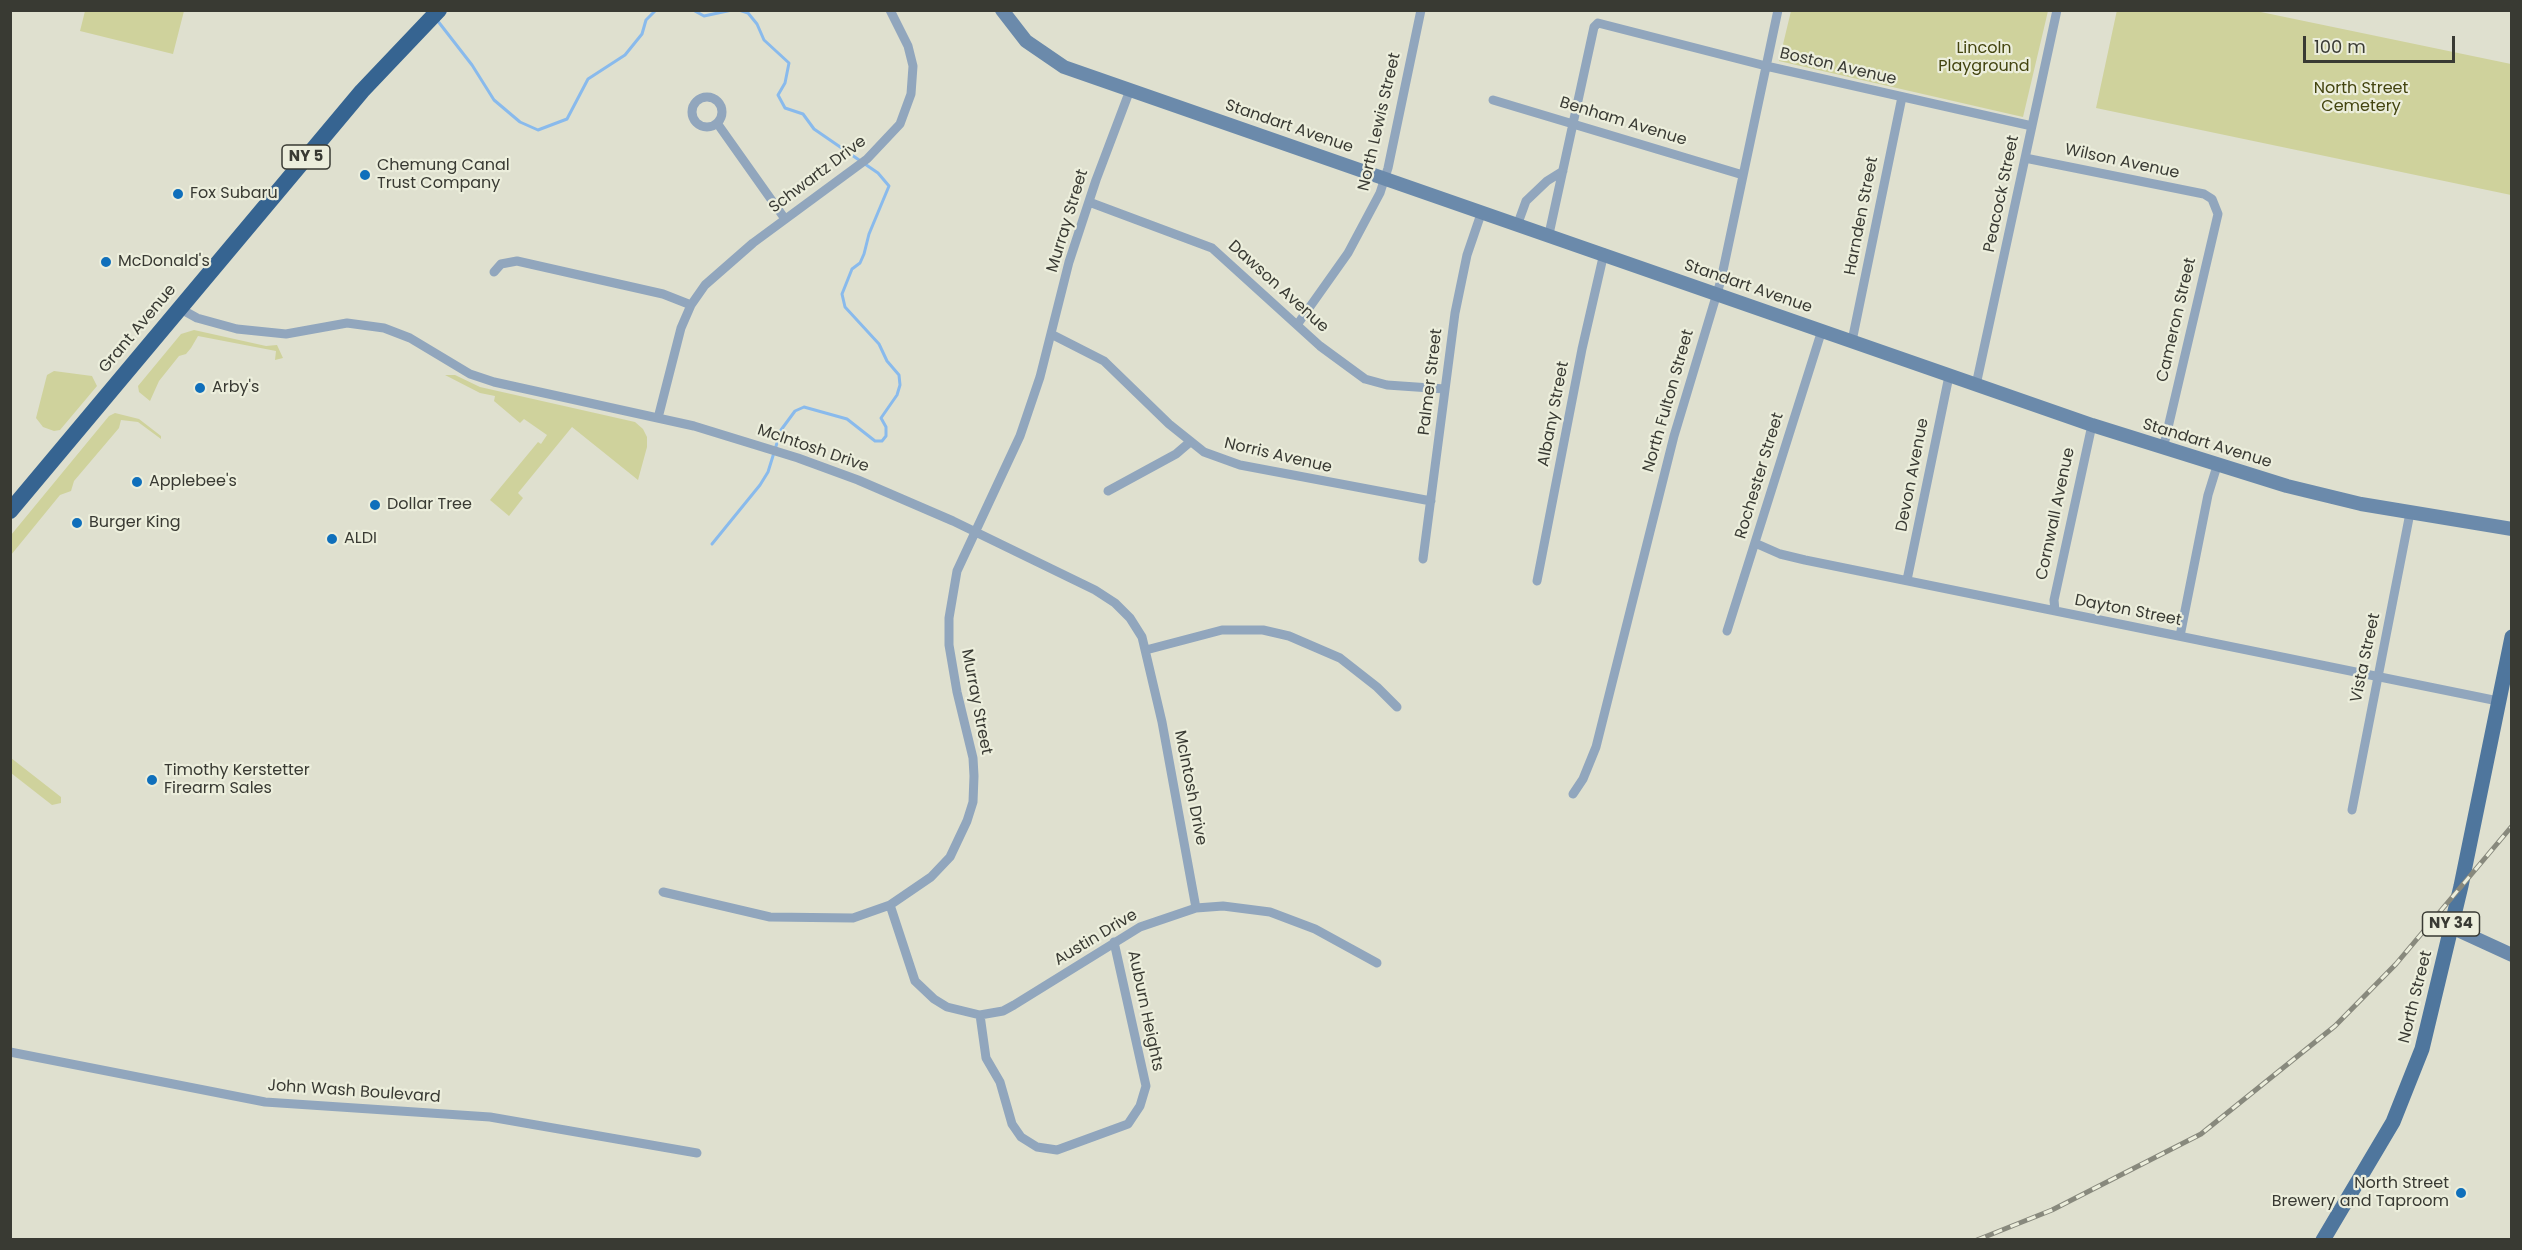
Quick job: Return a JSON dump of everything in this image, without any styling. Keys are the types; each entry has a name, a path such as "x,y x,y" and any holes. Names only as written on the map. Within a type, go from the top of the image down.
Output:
{"highway":[{"name":"Grant Avenue","path":"10,511 362,91 439,10"}],"main road":[{"name":"North Street","path":"2323,1239 2380,1147 2411,1080 2430,1017 2451,927 2511,637"}],"street":[{"name":"Schwartz Drive","path":"658,418 681,328 690,305 705,285 720,270 872,155 894,132 903,118 911,94 913,66 908,46 890,10"},
{"name":"Standart Avenue","path":"1002,10 1026,41 1046,57 1064,67 1604,253 1949,376 2217,466 2361,504 2511,530"},
{"name":"North Lewis Street","path":"1297,324 1348,253 1373,210 1385,178 1421,10"},
{"name":"North Fulton Street","path":"1573,794 1583,779 1596,747 1674,436 1717,294 1778,10"},
{"name":"Peacock Street","path":"1976,385 2057,10"},
{"name":"Boston Avenue","path":"1573,123 1595,25 1615,26 1766,66 2032,126"},
{"name":"Murray Street","path":"663,892 753,914 777,917 853,918 890,905 923,884 945,865 960,840 973,802 973,758 957,692 949,630 957,571 1020,436 1051,334 1069,262 1130,90"},
{"name":"Harnden Street","path":"1852,340 1902,97"},
{"name":"Benham Avenue","path":"1493,100 1743,175"},
{"path":"717,123 786,219"},
{"path":"1549,234 1573,123"},
{"name":"Wilson Avenue","path":"2025,158 2204,194 2212,199"},
{"path":"1518,223 1526,201 1546,181 1563,171"},
{"name":"Cameron Street","path":"2163,449 2218,214 2212,199"},
{"name":"Dawson Avenue","path":"1089,201 1212,248 1338,361 1365,379 1388,385 1445,389"},
{"name":"Palmer Street","path":"1423,559 1462,274 1482,211"},
{"name":"Albany Street","path":"1537,581 1582,349 1604,253"},
{"path":"494,272 501,264 517,261 663,294 690,305"},
{"name":"McIntosh Drive","path":"179,308 200,319 247,330 286,334 347,322 384,327 410,338 470,374 494,382 658,418 798,458 858,480 974,531 1095,590 1115,603 1134,623 1146,650 1196,908"},
{"name":"Rochester Street","path":"1728,631 1822,330"},
{"name":"Norris Avenue","path":"1051,334 1104,361 1190,442 1204,452 1240,465 1431,501"},
{"name":"Devon Avenue","path":"1907,580 1949,376"},
{"name":"Cornwall Avenue","path":"2055,610 2054,600 2092,425"},
{"path":"1108,491 1176,454 1190,442"},
{"path":"2180,636 2208,495 2217,466"},
{"name":"Vista Street","path":"2352,810 2410,513"},
{"name":"Dayton Street","path":"1755,543 1779,554 1805,560 2498,701"},
{"path":"1146,650 1222,630 1263,630 1289,636 1340,658 1377,687 1397,707"},
{"name":"Austin Drive","path":"890,905 915,981 934,999 948,1007 980,1015 1003,1011 1114,942 1159,918 1196,908 1223,906 1270,912 1315,929 1377,963"},
{"path":"2451,927 2511,955"},
{"name":"Auburn Heights","path":"980,1015 986,1058 1002,1089 1012,1124 1021,1137 1037,1147 1057,1150 1128,1125 1140,1106 1146,1083 1114,942"},
{"name":"John Wash Boulevard","path":"10,1052 264,1102 490,1118 697,1153"}],"green space":[{"path":"85,10 184,11 173,54 80,31"},
{"name":"Lincoln Playground","path":"1791,10 2048,11 2023,117 1779,61"},
{"name":"North Street Cemetery","path":"2117,10 2256,11 2511,64 2511,195 2096,108"},
{"path":"194,330 266,346 277,345 283,358 275,360 276,351 198,336 186,354 179,356 159,381 150,401 139,392 138,386 181,334"},
{"path":"54,371 92,376 97,386 60,430 54,431 43,427 36,418 47,375"},
{"path":"445,375 455,375 480,387 635,422 643,429 647,437 647,447 638,480 572,427 518,493 523,498 509,516 490,500 538,442 541,444 547,435 524,419 520,423 494,401 495,396 480,393"},
{"path":"115,413 139,419 161,436 161,439 138,422 121,420 119,428 74,481 71,491 60,495 11,555 11,535 109,416"},
{"path":"11,758 61,797 61,803 52,805 11,773"}],"waterway":[{"path":"437,20 472,65 494,100 520,122 538,130 567,119 588,79 625,55 642,34 646,20 656,10"},
{"path":"693,10 704,16 732,10"},
{"path":"712,544 760,485 768,472 781,430 795,411 804,407 847,419 875,441 882,441 886,436 886,427 881,418 897,395 900,385 899,375 887,361 879,344 845,307 842,294 852,269 860,263 864,254 869,234 889,186 878,173 814,129 803,114 785,108 778,95 785,83 789,63 764,40 757,24 748,13 739,10"}],"railway":[{"path":"1977,1240 2052,1210 2201,1134 2335,1026 2396,964 2512,826"}],"place":[{"name":"Chemung Canal Trust Company","path":"365,175"},
{"name":"Fox Subaru","path":"178,194"},
{"name":"McDonald's","path":"106,262"},
{"name":"Arby's","path":"200,388"},
{"name":"Applebee's","path":"137,482"},
{"name":"Dollar Tree","path":"375,505"},
{"name":"Burger King","path":"77,523"},
{"name":"ALDI","path":"332,539"},
{"name":"Timothy Kerstetter Firearm Sales","path":"152,780"},
{"name":"North Street Brewery and Taproom","path":"2461,1193"}]}
